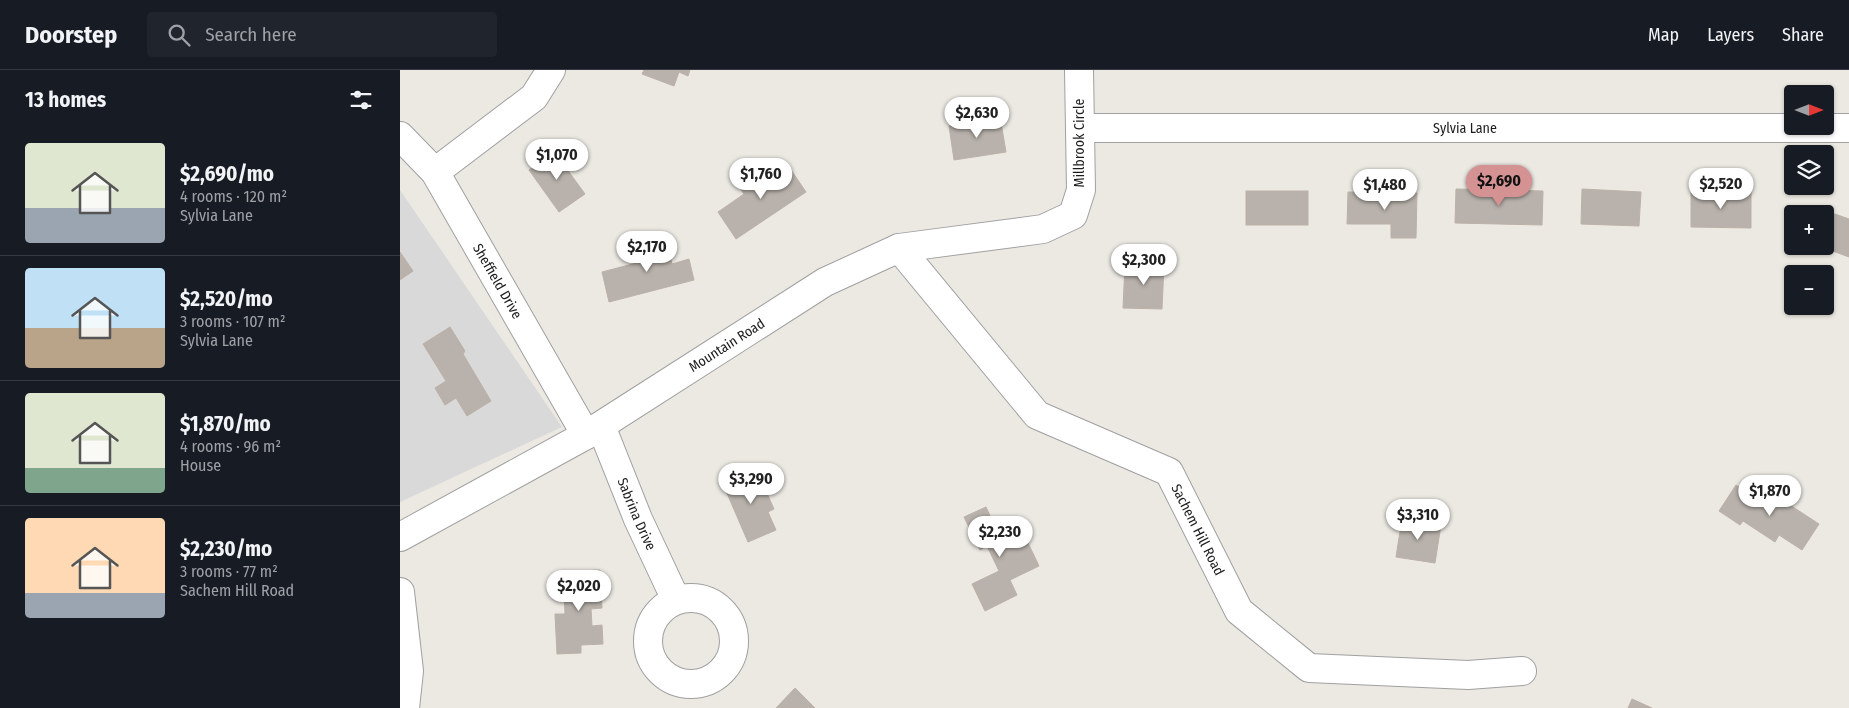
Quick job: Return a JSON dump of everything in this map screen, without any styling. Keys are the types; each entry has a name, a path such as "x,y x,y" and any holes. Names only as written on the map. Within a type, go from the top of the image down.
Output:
{"street":[{"path":"434,172 534,97 551,70"},
{"name":"Millbrook Circle","path":"1074,215 1081,190 1079,70"},
{"name":"Sylvia Lane","path":"1080,128 1849,128"},
{"name":"Sheffield Drive","path":"400,136 434,172 593,430"},
{"name":"Mountain Road","path":"400,536 593,430 825,282 899,248 1043,229 1074,215"},
{"name":"Sachem Hill Road","path":"899,248 1037,415 1169,472 1239,611 1309,668 1468,675 1522,671"},
{"name":"Sabrina Drive","path":"593,430 676,600"},
{"path":"400,592 409,671 405,708"}],"shaded area":[{"path":"400,190 562,427 400,502"}],"building":[{"path":"644,70 690,70 688,76 679,72 674,86 642,74"},
{"path":"1000,117 1006,152 954,160 949,126"},
{"path":"561,148 567,156 561,161 585,194 559,212 529,170"},
{"path":"787,164 806,192 736,239 718,212 744,194 737,184 758,170 765,179"},
{"path":"1456,189 1543,191 1542,225 1455,223"},
{"path":"1582,189 1641,192 1639,226 1581,224"},
{"path":"1246,191 1308,191 1308,225 1246,225"},
{"path":"1348,192 1417,193 1416,238 1391,238 1391,224 1347,224"},
{"path":"1691,192 1751,192 1751,228 1691,227"},
{"path":"1834,214 1849,219 1849,257 1834,252"},
{"path":"666,239 672,264 689,259 694,280 609,302 602,272 644,261 640,245"},
{"path":"400,252 413,271 400,280"},
{"path":"1125,264 1164,265 1162,309 1123,308"},
{"path":"450,327 465,351 463,354 491,401 467,416 456,398 445,405 435,388 446,381 423,344"},
{"path":"756,469 774,509 768,512 776,530 748,542 723,484"},
{"path":"1736,485 1760,501 1767,490 1819,524 1802,550 1779,535 1775,542 1743,521 1740,525 1719,511"},
{"path":"986,507 999,535 1020,526 1039,566 1010,580 1017,595 985,611 972,584 999,571 987,546 980,550 964,517"},
{"path":"1402,519 1441,525 1435,563 1396,557"},
{"path":"600,570 602,608 591,609 592,626 602,625 603,644 581,645 581,653 557,654 555,614 565,614 563,572"},
{"path":"795,688 815,708 776,708"},
{"path":"1632,699 1652,708 1628,708"}]}
